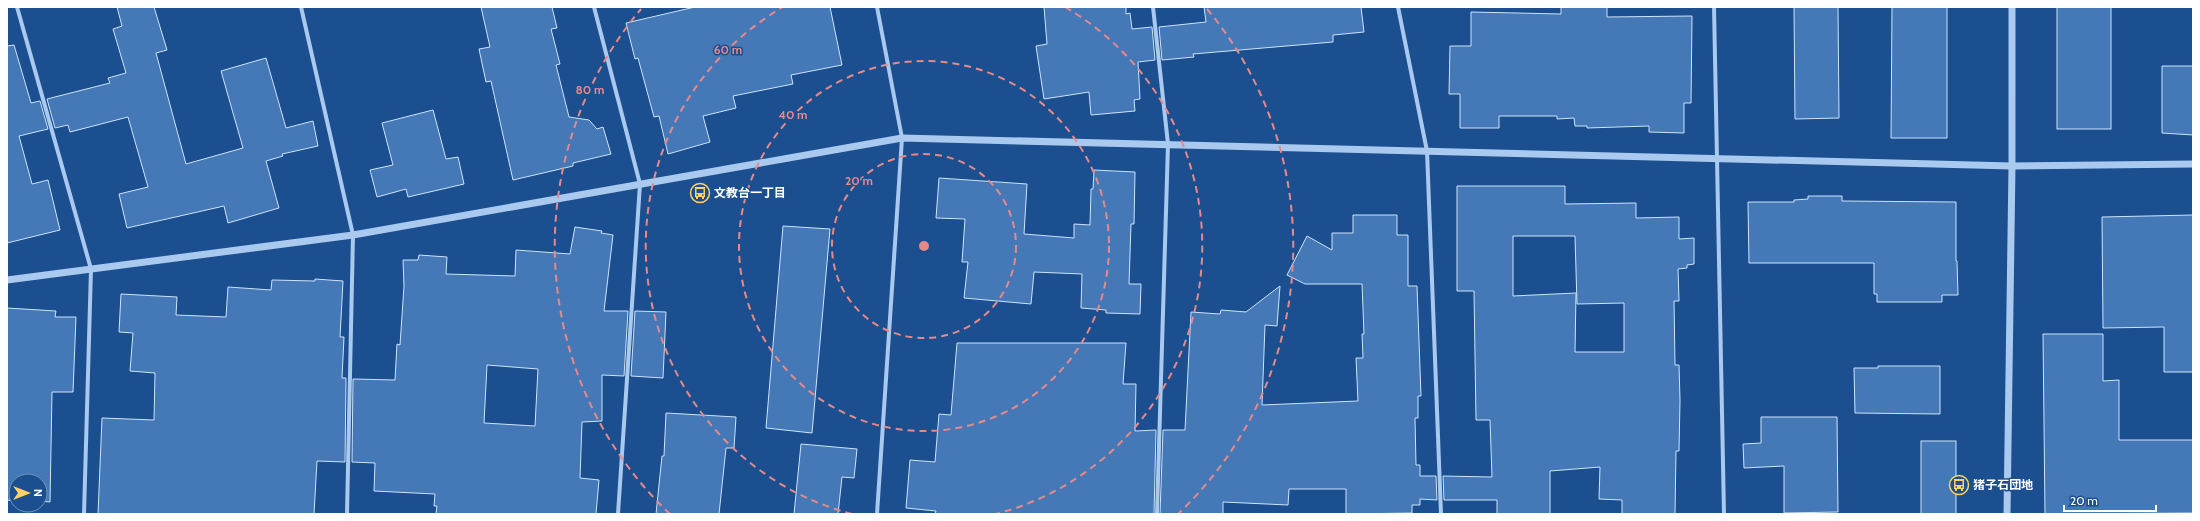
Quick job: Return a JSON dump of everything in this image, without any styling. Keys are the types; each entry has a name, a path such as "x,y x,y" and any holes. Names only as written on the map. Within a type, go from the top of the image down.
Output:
{"street":[{"path":"17,7 91,269 84,514"},
{"path":"301,7 353,235 347,514"},
{"path":"594,7 640,184 618,514"},
{"path":"877,7 902,138 877,514"},
{"path":"1153,7 1168,144 1157,514"},
{"path":"1398,7 1427,151 1441,514"},
{"path":"1714,7 1724,514"},
{"path":"2007,514 2012,166 2012,7"},
{"path":"7,280 353,235 902,138 2012,166 2193,164"}],"building":[{"path":"117,7 154,7 167,50 156,53 186,164 243,148 221,71 266,58 286,128 313,121 318,146 282,154 283,156 266,161 279,208 228,223 224,206 127,228 119,194 148,187 128,117 70,132 68,125 55,128 47,99 110,83 108,78 126,73 113,29 122,26"},
{"path":"481,7 552,7 557,28 551,29 560,64 556,65 569,117 589,120 597,129 603,127 611,154 573,163 573,166 513,180 491,81 486,82 479,49 490,47"},
{"path":"695,7 830,7 842,65 791,75 793,84 733,96 736,108 703,116 710,142 668,154 659,116 654,117 638,58 635,59 626,23"},
{"path":"1044,7 1126,7 1126,14 1130,13 1132,29 1152,27 1155,60 1138,62 1140,99 1134,100 1135,111 1091,115 1089,92 1044,99 1036,46 1047,44"},
{"path":"1204,7 1361,7 1364,32 1333,35 1333,42 1193,54 1194,57 1162,60 1159,27 1206,22"},
{"path":"1561,7 1607,7 1607,17 1692,16 1691,103 1684,103 1684,133 1649,132 1649,126 1587,128 1587,126 1575,126 1574,118 1557,119 1557,116 1499,116 1499,128 1460,128 1460,94 1449,94 1450,46 1471,46 1471,12 1561,14"},
{"path":"1794,7 1838,7 1839,118 1795,119"},
{"path":"1892,7 1947,7 1947,138 1891,138"},
{"path":"2057,7 2111,7 2111,129 2057,129"},
{"path":"14,45 31,103 40,101 48,129 19,136 32,184 48,180 60,230 7,243 7,46"},
{"path":"2162,66 2193,66 2193,135 2162,133"},
{"path":"433,110 446,159 458,157 464,184 408,197 406,189 377,197 370,170 393,165 382,123"},
{"path":"1094,170 1135,172 1134,224 1131,224 1129,284 1141,284 1140,314 1106,313 1106,310 1081,308 1082,274 1034,272 1031,304 964,298 968,262 962,262 965,219 936,218 939,178 1027,184 1024,234 1074,238 1074,224 1090,225 1091,189 1093,189"},
{"path":"1457,186 1565,186 1565,204 1636,203 1636,218 1679,217 1679,239 1694,238 1694,264 1687,265 1687,268 1678,269 1679,301 1674,301 1675,365 1679,365 1680,400 1679,451 1676,451 1675,514 1622,514 1622,500 1599,499 1600,467 1550,471 1550,514 1497,514 1497,500 1444,500 1443,476 1492,477 1490,420 1476,420 1474,291 1457,291","holes":["1513,236 1575,236 1577,304 1624,303 1624,352 1575,352 1576,293 1513,296"]},
{"path":"1808,196 1842,196 1842,201 1956,202 1956,261 1958,295 1942,295 1942,302 1877,302 1877,294 1874,294 1874,263 1749,263 1748,202 1794,202 1794,200 1808,199"},
{"path":"1353,215 1397,215 1397,235 1408,235 1408,286 1417,286 1421,396 1418,396 1418,418 1415,418 1416,465 1420,465 1420,476 1436,476 1437,500 1420,499 1420,505 1412,505 1412,513 1346,514 1346,489 1289,489 1288,505 1223,502 1223,514 1160,514 1163,430 1185,430 1191,312 1220,314 1221,310 1246,312 1280,286 1277,326 1265,325 1262,405 1358,401 1356,358 1363,358 1362,334 1364,334 1362,284 1305,284 1287,275 1307,236 1332,250 1332,233 1353,233"},
{"path":"2193,215 2193,372 2164,372 2164,327 2103,328 2102,217"},
{"path":"783,226 830,229 812,433 766,428"},
{"path":"575,227 602,231 601,233 613,235 604,311 628,311 624,376 602,375 602,421 582,422 580,478 599,480 596,514 436,514 437,506 434,506 435,494 374,491 375,463 352,462 353,379 395,380 397,344 400,345 404,286 403,260 418,260 419,255 447,257 446,274 515,276 516,250 570,254","holes":["487,365 538,369 535,426 484,423"]},
{"path":"315,279 343,281 340,337 344,337 342,378 346,378 345,462 317,461 314,514 98,514 102,418 154,420 155,373 130,371 133,333 119,332 121,294 177,297 176,315 226,317 228,287 271,290 272,280 315,281"},
{"path":"7,308 56,311 55,317 76,317 73,392 52,392 50,502 48,502 48,473 8,473 7,500"},
{"path":"635,311 666,312 663,378 631,376"},
{"path":"2043,334 2103,334 2103,381 2119,380 2119,440 2193,440 2193,513 2045,514"},
{"path":"957,343 1126,343 1123,384 1136,384 1135,431 1156,430 1154,514 935,514 936,511 906,508 910,460 935,462 939,414 951,415"},
{"path":"1878,366 1940,366 1940,414 1855,413 1854,368 1878,368"},
{"path":"666,413 736,417 734,448 726,448 719,514 656,514 662,456 664,456"},
{"path":"1761,417 1837,417 1838,512 1784,513 1784,466 1744,468 1743,444 1761,443"},
{"path":"1921,441 1956,441 1956,514 1921,514"},
{"path":"801,444 857,449 854,478 842,477 838,514 794,514"}],"place":[{"name":"文教台一丁目","path":"700,193"},
{"name":"猪子石団地","path":"1959,485"}]}
